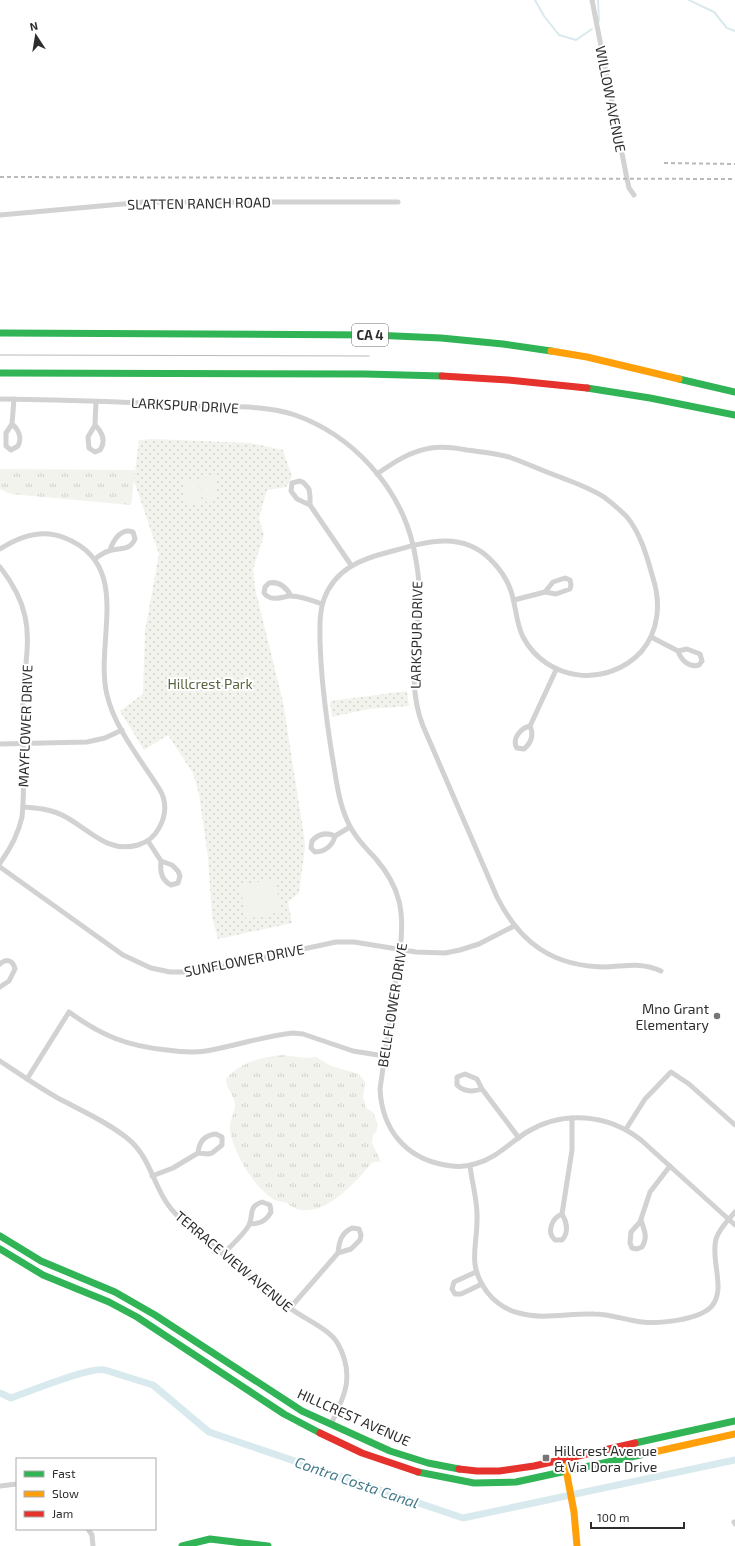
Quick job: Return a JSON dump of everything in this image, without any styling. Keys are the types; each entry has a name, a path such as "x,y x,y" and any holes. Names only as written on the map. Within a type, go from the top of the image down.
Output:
{"main road":[{"name":"CA 4","path":"0,333 373,335 441,338 503,344 587,357 735,392"},
{"path":"0,373 396,374 465,377 604,391 645,397 735,415"},
{"name":"HILLCREST AVENUE","path":"0,1236 50,1266 115,1292 132,1301 270,1392 302,1410 390,1451 428,1463 450,1468 477,1471 499,1471 564,1460 735,1421"},
{"name":"HILLCREST AVENUE","path":"0,1249 43,1275 109,1302 137,1317 284,1414 362,1453 423,1474 474,1483 516,1482 735,1434"},
{"path":"564,1460 570,1487 578,1546"},
{"path":"182,1546 210,1539 238,1544 268,1546"}],"street":[{"name":"WILLOW AVENUE","path":"592,0 627,179 629,188 634,195"},
{"name":"SLATTEN RANCH ROAD","path":"0,215 145,202 398,202"},
{"name":"LARKSPUR DRIVE","path":"0,399 253,409 287,413 311,422 334,435 364,458 377,474 402,516 413,545 419,590 413,664 415,698 420,719 497,897 514,926 526,939 550,955 566,961 594,967 643,965 661,971"},
{"path":"12,424 18,431 20,440 18,446 11,450 6,446 5,441 6,430 12,424 14,399"},
{"path":"95,425 102,434 103,443 100,450 95,452 89,448 88,443 89,434 95,425 96,402"},
{"path":"377,474 398,460 417,451 436,447 448,447 508,457 590,489 620,510 634,527 657,590 658,614 651,637 646,645 632,660 612,671 580,676 556,670 530,726 532,739 524,748 517,748 515,745 515,740 520,731 530,726"},
{"path":"310,505 310,492 307,486 300,481 292,484 291,491 297,499 310,505 351,565"},
{"path":"95,559 110,550 123,549 131,545 135,537 133,532 127,531 118,535 114,539 110,550"},
{"path":"0,549 29,535 52,534 61,536 78,544 95,559 103,574 106,595 106,694 112,713 158,786 164,798 165,812 162,823 156,833 148,841 136,846 124,848 117,847 101,840 60,813 44,809 22,807"},
{"name":"BELLFLOWER DRIVE","path":"556,670 536,655 522,636 511,590 501,571 488,557 467,544 449,541 433,541 366,558 351,565 339,576 332,584 322,604 320,627 322,694 343,809 350,827 385,869 396,891 402,911 400,949 380,1089 382,1108 387,1123 396,1137 414,1154 428,1161 448,1166 470,1166 483,1161 501,1153 519,1138 547,1122 572,1118 601,1120 626,1129 641,1140 735,1225"},
{"name":"MAYFLOWER DRIVE","path":"0,567 13,586 21,603 27,628 28,646 23,695 22,807 20,826 16,837 0,863"},
{"path":"514,600 546,592 556,594 571,587 570,580 565,578 555,581 546,592"},
{"path":"291,596 284,587 276,583 268,583 264,587 264,593 270,598 291,596 322,604"},
{"path":"651,637 678,651 687,649 698,653 702,659 701,663 695,666 690,665 681,659 678,651"},
{"path":"0,744 92,742 122,730"},
{"path":"335,836 325,834 320,835 312,841 311,848 315,852 321,851 332,844 335,836 350,827"},
{"path":"148,841 161,861 161,873 165,880 171,885 178,883 180,876 178,871 172,865 161,861"},
{"name":"SUNFLOWER DRIVE","path":"0,867 123,955 145,967 163,971 180,972 205,970 336,942 354,942 432,953 455,952 480,944 514,926"},
{"path":"0,964 5,961 9,961 13,963 15,969 9,981 0,987"},
{"path":"27,1079 69,1012 90,1027 111,1038 154,1049 187,1052 204,1051 293,1033 303,1034 345,1049 384,1056"},
{"name":"TERRACE VIEW AVENUE","path":"0,1061 27,1079 127,1138 141,1152 162,1198 174,1213 290,1308 328,1333 337,1343 347,1372 347,1383 343,1398 331,1424"},
{"path":"626,1129 645,1099 671,1072 690,1084 735,1125"},
{"path":"482,1089 472,1091 461,1089 457,1085 457,1077 465,1074 475,1077 482,1089 519,1138"},
{"path":"562,1214 555,1219 551,1226 551,1235 555,1240 562,1240 566,1234 566,1224 562,1214 572,1150 572,1118"},
{"path":"152,1176 174,1168 198,1153 208,1154 218,1149 222,1145 222,1138 216,1134 208,1135 200,1143 198,1153"},
{"path":"470,1166 478,1219 474,1250 476,1272 482,1284 499,1304 514,1312 530,1316 598,1314 652,1322 690,1317 707,1311 716,1300 718,1287 715,1243 718,1234 735,1212"},
{"path":"641,1219 646,1231 645,1240 642,1247 637,1249 631,1246 630,1233 639,1224 649,1194 656,1182 670,1166"},
{"path":"224,1254 250,1224 251,1212 258,1204 265,1202 270,1205 271,1212 266,1219 260,1223 250,1224"},
{"path":"290,1308 338,1253 351,1249 357,1244 361,1235 359,1229 352,1228 345,1232 340,1239 338,1253"},
{"path":"476,1272 454,1282 452,1289 455,1294 459,1295 482,1284"},
{"path":"0,1486 16,1484"},
{"path":"89,1530 92,1535 93,1546"}],"green space":[{"name":"Hillcrest Park","path":"152,439 250,443 283,450 292,477 286,487 267,490 259,518 264,535 253,569 255,588 283,702 304,836 305,847 299,893 288,902 292,923 218,939 212,916 208,857 199,794 193,773 168,735 144,750 120,711 143,694 145,631 159,554 134,481 139,440"},
{"path":"0,469 135,470 131,505 11,494 0,489"},
{"path":"215,477 217,501 203,502 200,478"},
{"path":"198,479 200,503 186,504 183,480"},
{"path":"407,691 409,706 368,709 332,717 330,701"},
{"path":"275,879 281,912 246,919 240,885"},
{"path":"283,1055 306,1058 316,1057 331,1066 359,1074 365,1082 363,1097 366,1108 373,1112 378,1125 376,1132 373,1135 372,1143 381,1162 372,1163 334,1200 319,1208 303,1210 297,1209 287,1203 275,1200 266,1194 246,1169 232,1140 230,1124 235,1104 226,1079 238,1068 252,1061"}],"waterway":[{"path":"535,0 544,16 559,35 576,40 592,29"},
{"path":"598,0 599,21"},
{"path":"689,0 714,12 727,28 735,31"},
{"name":"Contra Costa Canal","path":"0,1393 11,1398 45,1385 87,1372 105,1370 153,1385 209,1432 463,1518 735,1460"}],"tram line":[{"path":"0,355 369,356"}],"railway":[{"path":"664,163 735,164"},
{"path":"0,177 735,179"}],"traffic: fast":[{"path":"0,333 373,335 441,338 503,344 551,351"},
{"path":"0,373 365,374 442,376"},
{"path":"679,379 735,392"},
{"path":"587,388 650,398 735,415"},
{"path":"0,1236 41,1261 115,1292 155,1315 302,1411 390,1451 428,1463 459,1469"},
{"path":"0,1249 43,1275 109,1302 137,1317 284,1414 320,1433"},
{"path":"635,1443 735,1421"},
{"path":"418,1472 474,1483 516,1482 654,1452"},
{"path":"182,1546 210,1539 268,1546"}],"traffic: slow":[{"path":"551,351 587,357 679,379"},
{"path":"654,1452 735,1434"},
{"path":"564,1459 574,1512 577,1546"}],"traffic: jam":[{"path":"442,376 508,380 587,388"},
{"path":"320,1433 362,1453 418,1472"},
{"path":"459,1469 499,1471 534,1466 635,1443"}],"place":[{"name":"Mno Grant Elementary","path":"717,1016"},
{"name":"Hillcrest Avenue & Via Dora Drive","path":"546,1458"}]}
